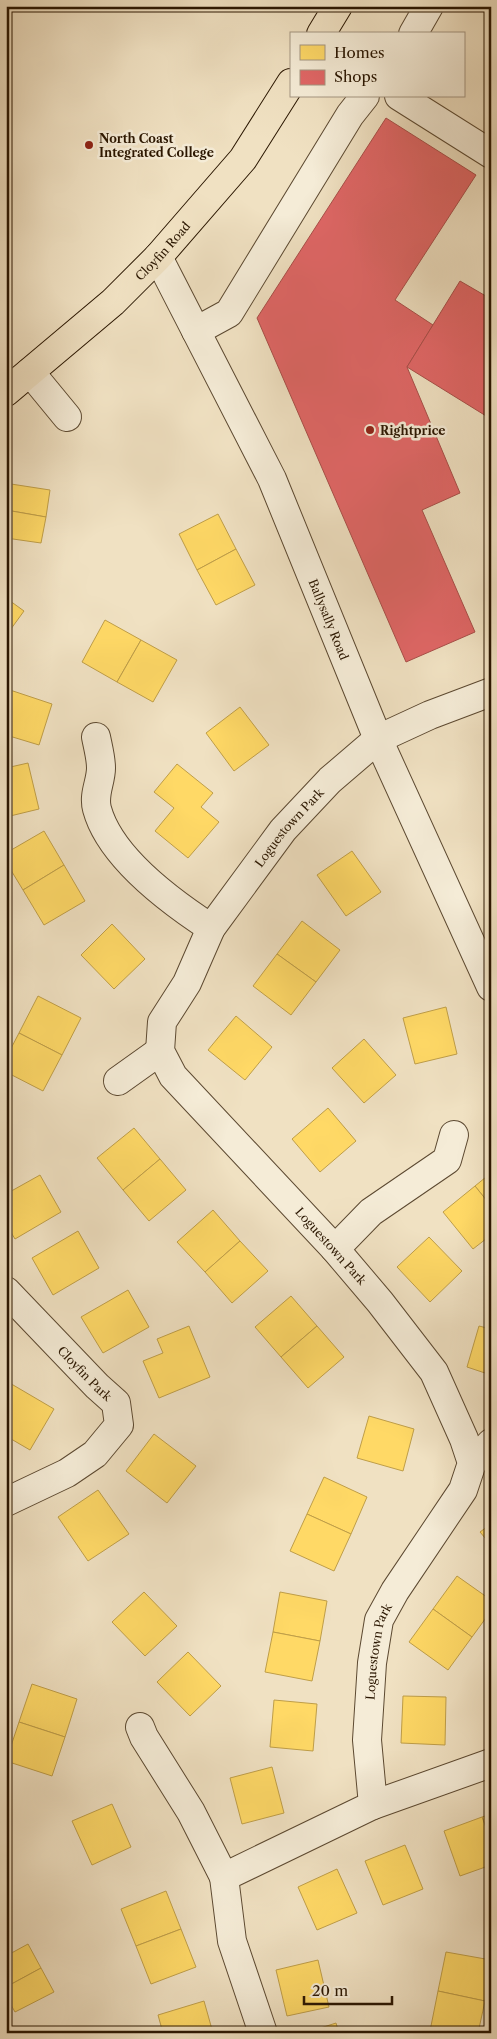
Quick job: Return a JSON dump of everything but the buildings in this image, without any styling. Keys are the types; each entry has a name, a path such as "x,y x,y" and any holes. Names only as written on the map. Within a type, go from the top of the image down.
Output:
{"main road":[{"path":"322,32 338,6"},
{"name":"Cloyfin Road","path":"6,392 113,302 158,257 243,159 290,85"}],"street":[{"path":"414,32 429,6"},
{"path":"196,331 229,313 350,116 364,98"},
{"path":"402,98 491,154"},
{"name":"Ballysally Road","path":"158,257 272,479 378,739 491,987"},
{"path":"30,372 67,417"},
{"name":"Loguestown Park","path":"472,1462 464,1439 434,1372 380,1302 335,1249 172,1076 160,1051 162,1022 187,983 211,928 283,830 330,780 378,739 430,715 491,692"},
{"path":"96,737 101,768 96,790 97,807 104,827 132,865 178,906 211,928"},
{"path":"118,1081 160,1051"},
{"path":"335,1249 371,1212 447,1160 454,1135"},
{"name":"Cloyfin Park","path":"6,1291 96,1386 116,1403 119,1425 95,1454 67,1473 6,1502"},
{"name":"Loguestown Park","path":"373,1805 367,1740 372,1663 379,1620 463,1490 472,1462 491,1443"},
{"path":"140,1727 144,1737 191,1812 224,1877 232,1941 263,2033"},
{"path":"224,1877 373,1805 491,1763"}],"place":[{"name":"North Coast Integrated College","path":"89,145"},
{"name":"Rightprice","path":"370,430"}]}
